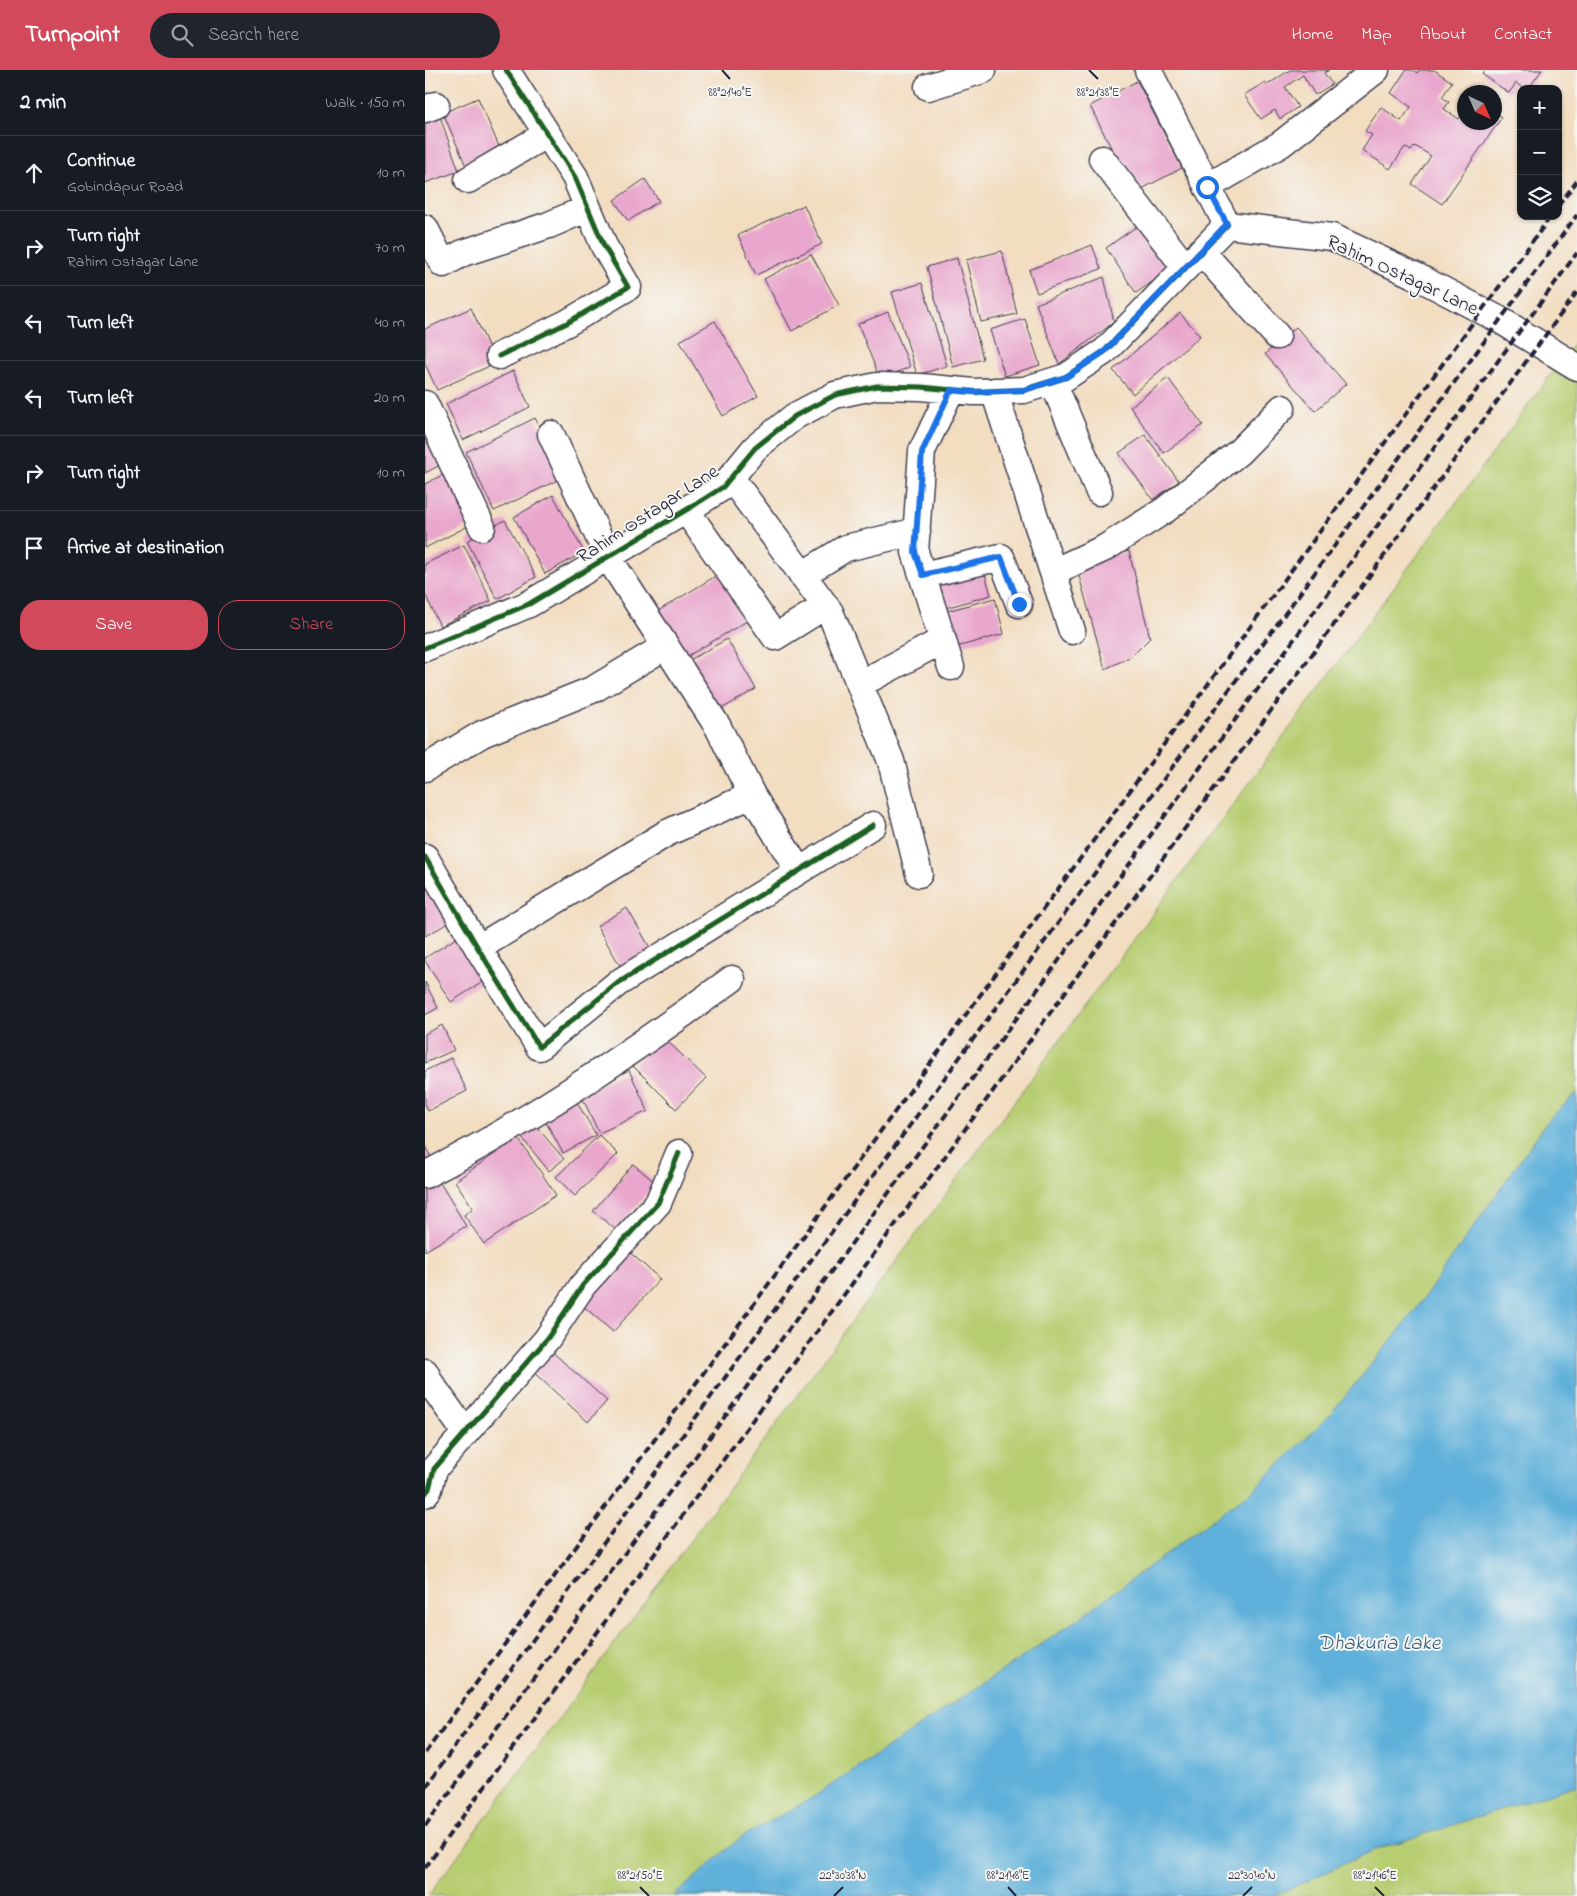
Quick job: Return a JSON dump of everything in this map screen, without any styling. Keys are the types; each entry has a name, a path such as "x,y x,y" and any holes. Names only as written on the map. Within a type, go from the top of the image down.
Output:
{"street":[{"path":"499,356 567,323 628,287 604,246 575,177 506,70"},
{"path":"928,87 983,70"},
{"path":"1148,70 1227,224"},
{"path":"1207,187 1281,144 1376,70"},
{"path":"468,180 547,134"},
{"path":"1102,159 1193,259 1277,336"},
{"path":"425,228 443,264 463,253 549,225 588,208"},
{"name":"Rahim Ostagar Lane","path":"425,648 529,604 686,510 723,487 755,448 795,416 835,395 877,386 921,387 974,392 1024,390 1066,377 1105,351 1227,224 1332,236 1418,277 1500,320 1577,367"},
{"path":"1053,382 1099,492"},
{"path":"951,390 922,452 915,552 951,667"},
{"path":"994,391 1072,631"},
{"path":"425,404 483,527"},
{"path":"1053,572 1105,548 1165,510 1239,452 1283,408"},
{"path":"551,434 608,557 718,727 752,795 799,871"},
{"path":"731,478 830,612 891,761 919,874"},
{"path":"686,510 775,638 825,606"},
{"path":"803,575 846,548 917,532"},
{"path":"923,575 1001,557 1019,604"},
{"path":"860,684 943,640"},
{"path":"425,768 482,734 594,689 665,646"},
{"path":"478,948 667,833 752,795"},
{"path":"425,858 539,1047 618,983 873,825"},
{"path":"425,1175 469,1153 571,1091 650,1038 732,979"},
{"path":"425,1494 429,1489 434,1469 547,1339 583,1285 658,1203 679,1153"},
{"path":"425,1372 431,1384 465,1432"}],"green space":[{"path":"1577,339 1577,1896 428,1896"}],"water":[{"name":"Dhakuria Lake","path":"1577,1093 1577,1785 1372,1851 1274,1896 674,1896 740,1838 812,1798 1060,1632 1253,1490 1328,1417 1415,1311 1549,1119"}],"building":[{"path":"1290,70 1329,70 1324,73 1332,84 1315,95 1303,75 1285,87 1298,107 1280,119 1275,110 1261,119 1244,95 1265,82 1267,85"},
{"path":"1406,70 1413,70 1417,73 1419,70 1434,70 1452,82 1442,97 1449,102 1444,109 1457,118 1457,130 1493,130 1442,204 1412,184 1431,156 1415,146 1411,151 1405,147 1390,169 1362,150 1372,135 1365,131 1381,107 1401,121 1411,107 1391,93"},
{"path":"1485,70 1542,70 1531,85 1519,85 1516,83 1509,93 1502,88 1502,85 1498,85 1482,74"},
{"path":"1137,81 1182,168 1134,193 1090,106"},
{"path":"478,98 501,151 466,166 443,113"},
{"path":"437,108 459,171 425,183 425,113"},
{"path":"645,179 659,201 628,221 614,200"},
{"path":"804,205 822,244 756,275 738,235"},
{"path":"1143,222 1173,267 1136,293 1106,248"},
{"path":"1092,245 1101,269 1037,293 1029,270"},
{"path":"1002,251 1017,314 981,322 966,260"},
{"path":"811,254 839,305 792,331 764,279"},
{"path":"957,258 983,359 953,367 927,267"},
{"path":"1104,277 1114,322 1059,364 1036,304"},
{"path":"922,283 947,366 917,375 892,292"},
{"path":"471,308 496,363 437,390 425,364 425,329"},
{"path":"888,312 910,367 880,379 858,324"},
{"path":"1180,313 1200,336 1133,394 1113,370"},
{"path":"1025,319 1040,365 1005,376 990,330"},
{"path":"715,321 758,396 723,416 680,341"},
{"path":"1296,327 1346,384 1315,411 1265,354"},
{"path":"513,371 530,407 463,440 446,404"},
{"path":"1168,378 1203,425 1164,453 1130,407"},
{"path":"535,418 564,477 494,511 466,452"},
{"path":"425,426 446,462 425,473"},
{"path":"1145,435 1179,481 1153,500 1119,453"},
{"path":"448,472 474,523 425,548 425,484"},
{"path":"553,495 584,552 545,574 514,517"},
{"path":"505,520 536,577 497,599 467,541"},
{"path":"464,545 491,601 440,626 425,594 425,564"},
{"path":"1129,551 1150,638 1132,656 1105,669 1076,565"},
{"path":"983,567 991,595 942,609 935,581"},
{"path":"724,571 752,618 681,660 653,614"},
{"path":"995,598 1004,634 953,648 943,612"},
{"path":"727,639 756,689 718,711 688,661"},
{"path":"425,878 449,923 425,936"},
{"path":"627,908 652,951 622,969 597,926"},
{"path":"461,935 489,978 451,1002 425,961 425,958"},
{"path":"425,982 438,1008 425,1015"},
{"path":"442,1025 454,1050 425,1063 425,1034"},
{"path":"662,1036 706,1078 676,1109 633,1066"},
{"path":"451,1058 467,1091 428,1111 425,1104 425,1071"},
{"path":"629,1070 648,1111 599,1133 580,1093"},
{"path":"574,1097 596,1135 563,1153 542,1115"},
{"path":"531,1120 564,1159 549,1171 517,1132"},
{"path":"599,1135 618,1154 575,1196 556,1177"},
{"path":"518,1138 556,1195 484,1244 464,1215 473,1208 455,1181"},
{"path":"425,1144 435,1166 425,1171"},
{"path":"633,1164 656,1183 616,1230 593,1211"},
{"path":"439,1181 466,1226 425,1251 425,1190"},
{"path":"627,1250 660,1279 613,1332 580,1303"},
{"path":"549,1349 607,1401 588,1422 530,1369"}],"railway":[{"path":"1562,201 1577,181"},
{"path":"425,1787 1577,215"},
{"path":"425,1753 1548,220"},
{"path":"425,1826 1577,253"},
{"path":"425,1868 1577,292"}],"cycle path":[{"path":"499,356 567,323 628,287 604,246 575,177 506,70"},
{"path":"425,648 529,604 696,504 723,487 755,448 795,416 835,395 877,386 921,387 974,392 1024,390 1066,377 1105,351 1227,225"},
{"path":"425,857 539,1047 618,983 873,825"},
{"path":"425,1494 429,1489 434,1469 547,1339 583,1285 658,1203 679,1153"}],"route":[{"path":"1019,604 1001,557 923,575 915,552 922,452 951,390 974,392 1024,390 1066,377 1105,351 1227,224 1207,187"}]}
